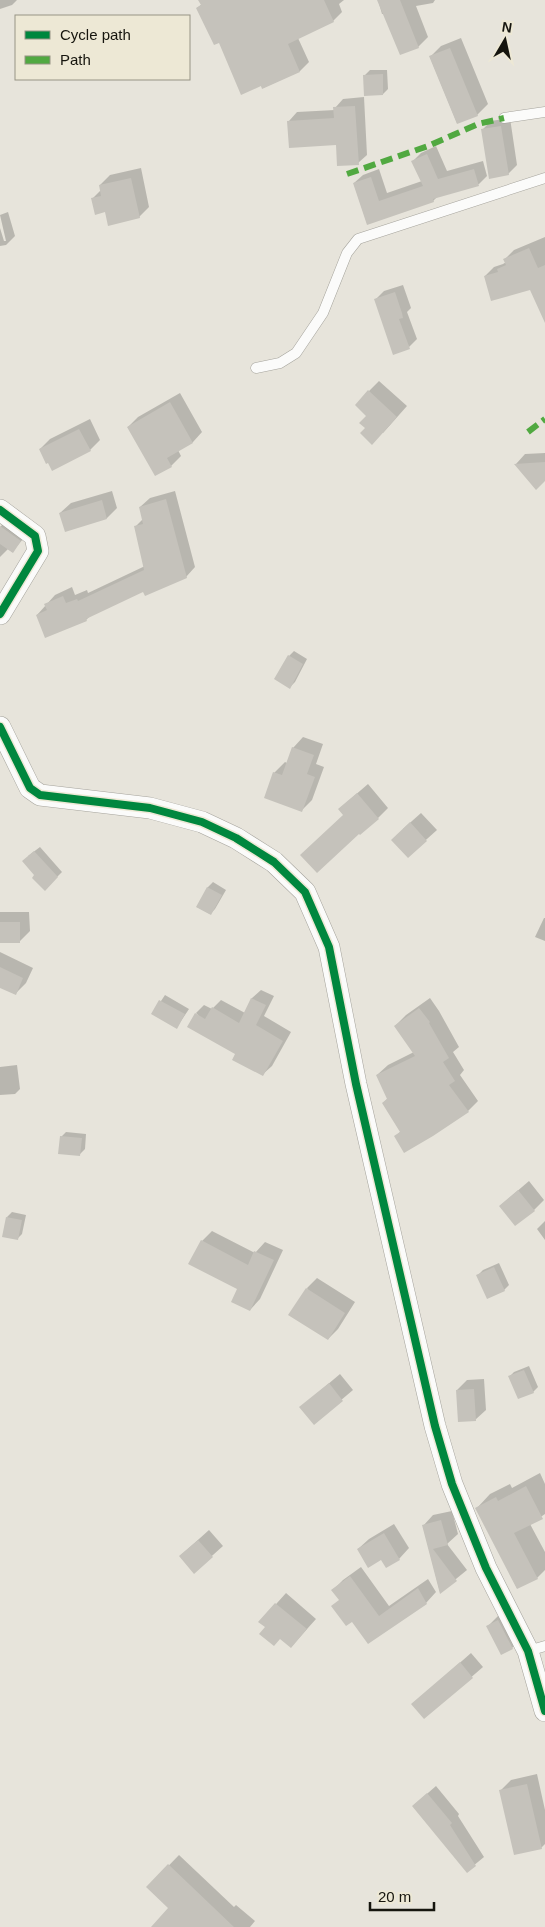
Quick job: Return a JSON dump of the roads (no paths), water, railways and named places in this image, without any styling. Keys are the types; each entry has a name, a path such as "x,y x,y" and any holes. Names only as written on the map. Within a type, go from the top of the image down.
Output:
{"street":[{"path":"0,510 34,536 38,551 0,614"},
{"path":"0,727 30,788 40,795 150,808 202,822 236,838 274,862 305,892 329,947 356,1084 442,1451 452,1484 486,1568 537,1648 545,1711"}],"lane":[{"path":"504,118 545,112"},
{"path":"256,368 280,363 296,352 323,313 347,253 358,239 545,178"}]}
